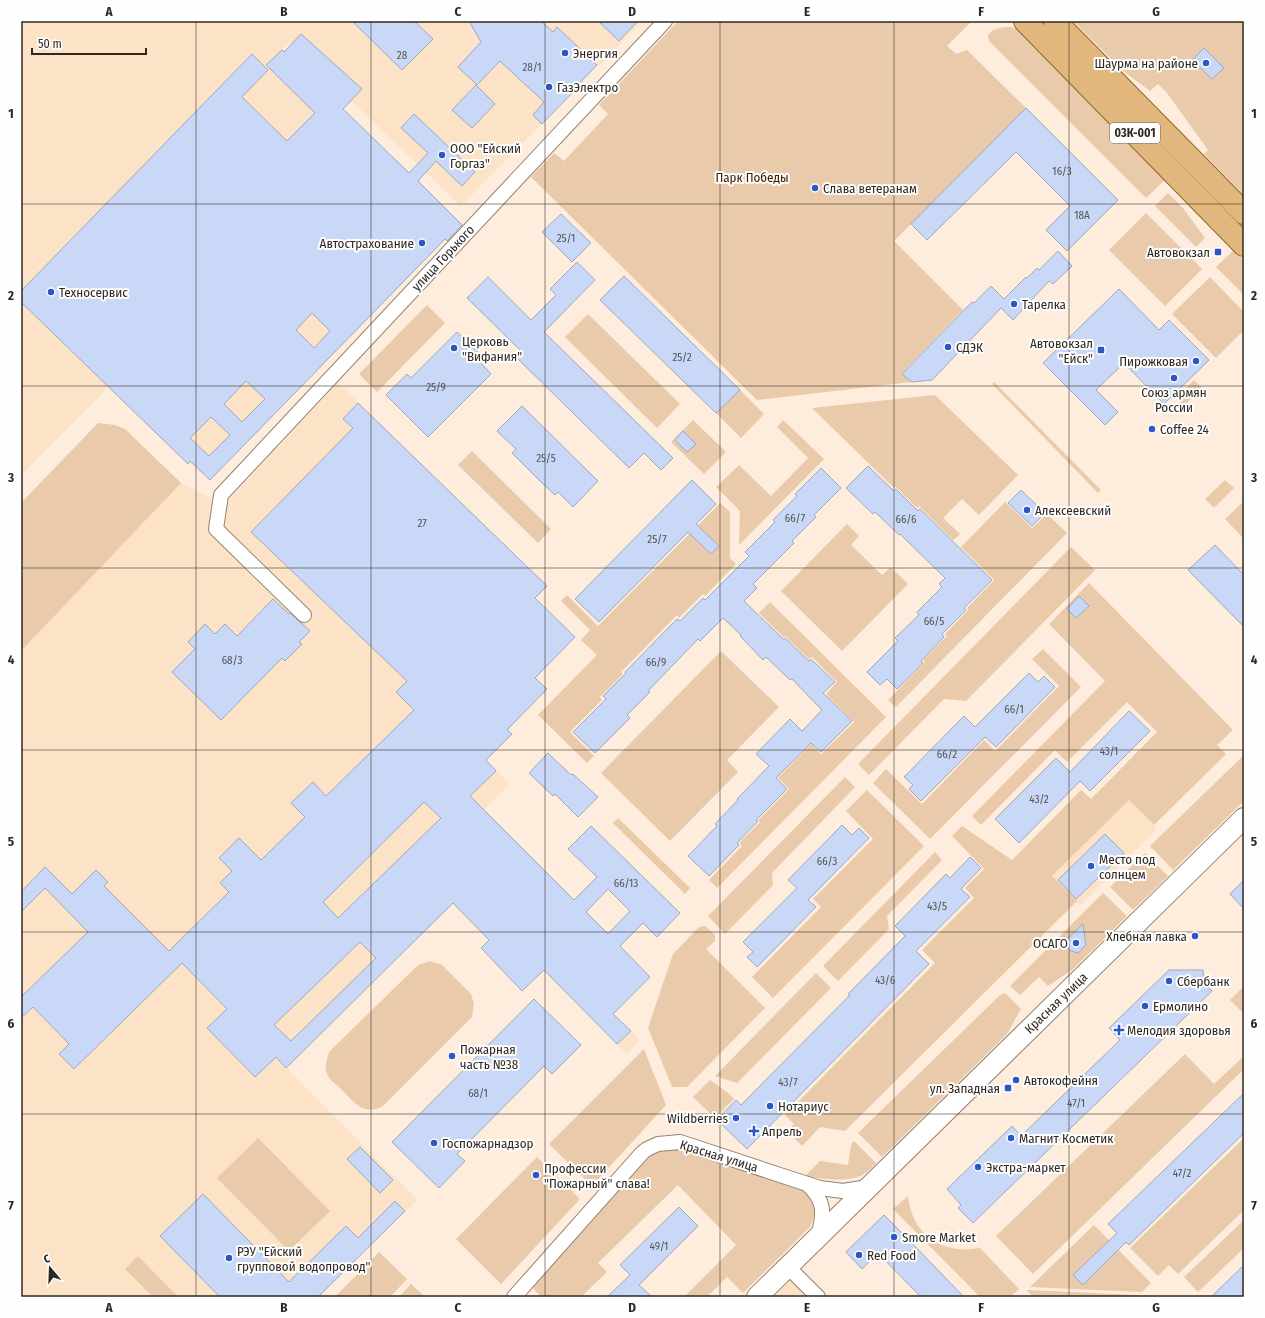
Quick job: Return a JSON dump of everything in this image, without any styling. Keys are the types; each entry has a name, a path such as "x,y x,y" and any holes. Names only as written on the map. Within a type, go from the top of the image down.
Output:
{"main road":[{"name":"03К-001","path":"1026,21 1244,245"},
{"name":"03К-001","path":"1055,21 1244,213"}],"street":[{"name":"улица Горького","path":"304,615 216,529 221,495 665,21"},
{"name":"Красная улица","path":"757,1297 1244,818"},
{"name":"Красная улица","path":"514,1297 642,1153 658,1144 680,1142 806,1184 832,1190 843,1191 868,1187"},
{"path":"806,1184 819,1197 822,1207 822,1221 818,1237"},
{"path":"788,1267 818,1297"}],"shaded area":[{"path":"21,21 642,21 599,66 597,65 579,84 579,86 461,206 290,42 282,49 465,227 449,243 445,239 210,480 190,461 188,464 108,387 21,476"},
{"path":"338,383 547,586 535,598 575,637 535,678 547,689 508,729 512,734 486,760 510,784 484,810 650,977 614,1014 640,1040 627,1054 465,891 287,1068 417,1200 318,1297 27,1297 21,1290 21,651 181,483 224,505"},
{"path":"1129,800 1157,829 1080,905 1052,876"},
{"path":"791,1278 811,1297 772,1297"}],"green space":[{"name":"Парк Победы","path":"678,21 972,21 947,46 956,54 967,50 1026,108 894,241 963,310 902,373 912,382 757,400 531,177 554,153 564,161 608,114 599,105"},
{"path":"1073,21 1244,21 1244,195 1204,154 1208,150 1167,93 1158,84 1150,91 1123,71"},
{"path":"1010,27 1017,29 1165,180 1146,198 989,41 988,35 995,29"},
{"path":"1168,193 1183,208 1205,238 1196,247 1155,206"},
{"path":"1146,213 1202,269 1165,306 1109,250"},
{"path":"1234,250 1244,260 1244,295 1216,267"},
{"path":"1210,277 1244,312 1244,333 1242,332 1216,358 1172,314"},
{"path":"427,305 445,323 377,392 359,374"},
{"path":"588,314 680,404 657,428 565,337"},
{"path":"1194,380 1202,388 1184,406 1176,398"},
{"path":"994,382 1101,490 1098,493 992,384"},
{"path":"740,390 764,414 741,438 716,413"},
{"path":"935,395 1018,475 979,515 962,499 943,518 960,534 953,540 919,506 917,508 896,487 894,488 812,408"},
{"path":"693,420 726,452 704,474 671,442"},
{"path":"783,420 824,459 739,545 740,511 716,487 739,465 771,496 808,458 777,427"},
{"path":"98,423 115,425 125,429 181,483 21,651 21,503"},
{"path":"472,451 551,529 538,543 458,465"},
{"path":"1225,480 1234,488 1214,508 1205,499"},
{"path":"1244,501 1244,539 1225,519"},
{"path":"1005,502 1032,528 1047,514 1067,533 896,707 888,700 925,662 923,660 947,636 945,634 994,580 961,547"},
{"path":"720,503 730,512 730,558 736,564 705,596 703,594 679,618 677,615 621,672 623,674 600,697 602,700 570,732 594,756 587,763 538,715 597,655 581,640 590,630 561,601 567,595 598,626"},
{"path":"847,524 859,536 851,545 882,575 891,567 908,584 842,651 781,591"},
{"path":"1071,547 1095,570 966,701 944,699 869,775 858,764"},
{"path":"1089,583 1233,730 1217,745 1226,754 1154,825 1129,800 1052,876 1077,901 845,1131 820,1127 802,1146 787,1131 794,1124 785,1115 935,963 922,950 974,898 965,888 984,869 952,836 962,826 1012,860 1081,790 1091,799 1157,732 1127,702 1067,762 1055,750 981,825 972,816 1105,681 1049,624"},
{"path":"770,602 886,717 717,888 709,880 742,846 739,843 760,822 758,820 789,789 778,778 811,744 821,754 854,722 826,694 837,682 812,657 809,659 785,636 783,637 759,613"},
{"path":"1043,649 1081,687 930,839 873,783 886,769 922,804 984,740 995,751 1059,686 1032,659"},
{"path":"721,651 779,707 727,760 738,772 670,841 601,773"},
{"path":"1244,755 1244,801 1173,870 1150,846"},
{"path":"845,777 855,787 772,873 773,885 725,934 708,916"},
{"path":"867,790 924,846 773,998 752,977 821,907 813,899 873,839 846,811"},
{"path":"618,818 690,888 685,894 613,823"},
{"path":"935,852 942,860 887,916 889,929 838,981 823,966"},
{"path":"1145,853 1168,876 1133,910 1110,887"},
{"path":"1103,893 1127,916 1072,970 1048,986 1039,977 1020,995 1010,986"},
{"path":"705,926 715,935 715,941 706,949 765,1008 687,1087 672,1087 648,1028 673,954 699,927"},
{"path":"430,961 442,965 471,994 474,1004 472,1017 383,1106 370,1110 364,1109 355,1103 328,1076 326,1067 330,1051 418,965"},
{"path":"816,973 831,988 737,1083 715,1076"},
{"path":"1244,986 1244,1014 1230,1000"},
{"path":"1005,993 1021,1009 1007,1034 882,1157 858,1133 999,996"},
{"path":"644,1049 666,1105 592,1186 549,1144"},
{"path":"1185,1054 1214,1084 1244,1056 1244,1069 1033,1274 996,1236"},
{"path":"710,1080 734,1099 715,1118 693,1097"},
{"path":"258,1138 330,1211 289,1251 217,1178"},
{"path":"1244,1138 1244,1210 1178,1274 1169,1265 1158,1276 1130,1248"},
{"path":"854,1141 876,1163 866,1173 851,1179 827,1179 805,1176 820,1161 848,1165 851,1145"},
{"path":"678,1148 806,1191 814,1208 814,1217 810,1227 743,1293 727,1277 707,1297 684,1297 736,1245 678,1185 598,1263 607,1272 581,1297 541,1297 532,1287 648,1156 655,1152"},
{"path":"537,1157 580,1199 501,1284 456,1239"},
{"path":"908,1196 911,1210 916,1222 931,1239 942,1245 953,1248 980,1248 1019,1289 1010,1297 980,1297 893,1209"},
{"path":"1244,1220 1244,1248 1198,1292 1184,1277"},
{"path":"1094,1225 1151,1283 1142,1292 1030,1287"},
{"path":"379,1252 407,1279 390,1297 335,1297"},
{"path":"138,1256 178,1297 153,1297 125,1269"},
{"path":"411,1284 425,1297 399,1297"},
{"path":"1027,1290 1138,1295 1136,1297 1033,1297"}],"building":[{"path":"352,21 414,21 433,39 402,70"},
{"path":"469,21 541,21 553,32 557,27 597,65 542,124 533,115 544,102 500,61 477,85 458,67 481,42"},
{"path":"598,21 638,21 619,41"},
{"path":"301,34 362,89 343,109 409,173 428,153 401,128 414,114 475,172 462,186 436,161 418,181 462,225 447,241 445,239 210,480 190,461 188,464 21,302 21,291 252,54 268,70 242,97 287,141 315,113 266,65 282,50 284,52","holes":["312,313 330,331 314,348 296,330","246,381 265,399 242,422 224,404","211,417 230,435 209,456 190,438"]},
{"path":"1204,48 1224,68 1212,79 1192,60"},
{"path":"476,85 495,104 472,128 452,110"},
{"path":"1026,108 1118,200 1067,251 1046,230 1070,206 1016,152 927,240 911,224"},
{"path":"561,214 591,243 572,262 542,232"},
{"path":"1058,251 1072,266 1053,284 1049,281 1013,320 1001,308 932,380 912,382 902,374 972,302 974,303 991,286 1004,299 1026,277 1027,278 1037,268 1039,270"},
{"path":"577,262 595,280 544,332 673,458 661,470 644,453 629,468 517,358 522,352 467,298 488,277 531,320 556,295 550,289"},
{"path":"624,276 740,390 716,413 600,300"},
{"path":"1119,289 1159,330 1169,320 1209,360 1164,404 1124,363 1096,390 1118,412 1105,425 1043,363"},
{"path":"457,332 483,357 479,361 491,374 428,437 386,395 407,374 411,378"},
{"path":"358,403 547,586 535,598 575,637 535,678 547,689 507,730 512,734 486,760 496,771 470,796 574,900 597,877 568,849 591,826 680,913 657,937 643,923 620,946 650,977 613,1014 631,1031 617,1044 544,970 522,991 481,948 489,940 453,903 286,1068 276,1057 255,1077 207,1028 227,1009 182,963 74,1069 59,1054 69,1044 33,1007 21,1018 21,997 88,932 45,888 21,912 21,892 45,867 72,894 96,870 108,882 104,886 169,951 229,892 220,883 232,871 219,858 239,838 261,860 305,817 291,803 313,782 326,796 414,710 396,692 407,681 251,532 353,428 343,419","holes":["424,802 441,818 338,918 323,902","608,889 630,911 608,934 586,912","360,942 376,958 291,1041 274,1025"]},
{"path":"522,406 598,481 573,507 558,492 555,495 512,453 516,449 497,431"},
{"path":"683,431 696,444 687,452 675,440"},
{"path":"868,466 894,491 896,489 918,511 920,509 992,580 964,608 966,610 942,634 944,637 921,661 923,663 897,689 887,679 880,685 867,672 898,641 895,638 919,615 917,612 942,587 939,584 945,578 900,534 899,535 875,512 873,514 846,488"},
{"path":"821,468 841,488 814,515 816,517 792,541 794,543 753,584 757,588 744,601 783,639 785,638 809,661 811,659 835,682 823,693 852,721 821,752 811,743 776,778 787,789 756,820 758,821 737,843 739,845 709,876 688,856 717,826 715,824 738,800 737,799 769,766 756,754 790,719 802,731 822,710 792,679 790,680 766,657 763,660 740,636 741,635 723,618 700,641 698,639 648,691 650,692 627,715 630,718 595,753 573,732 606,699 603,696 626,673 625,672 677,619 680,621 703,598 705,600 749,556 745,552 775,522 773,520 797,496 795,494"},
{"path":"692,480 716,504 696,524 719,546 711,554 688,532 599,622 575,599"},
{"path":"1021,490 1045,513 1032,526 1008,503"},
{"path":"1215,545 1244,575 1244,627 1188,570"},
{"path":"1079,596 1089,606 1076,618 1067,609"},
{"path":"273,599 310,631 299,642 302,644 285,661 282,658 221,720 172,672 195,649 188,642 205,624 215,634 225,624 237,636"},
{"path":"1029,673 1038,682 1044,676 1055,687 996,747 985,737 921,801 909,789 913,785 904,777 964,716 975,727"},
{"path":"1129,711 1150,731 1090,791 1080,781 1019,843 995,819 1056,758 1070,772"},
{"path":"548,753 571,775 573,774 598,797 578,817 555,794 553,796 529,773"},
{"path":"842,825 852,835 859,828 869,838 808,900 816,907 757,967 747,957 753,952 743,942 797,888 788,880"},
{"path":"1105,834 1124,853 1076,899 1058,880"},
{"path":"970,857 981,868 961,889 970,897 916,951 929,964 747,1149 717,1120 736,1100 741,1105 850,995 848,994 905,936 895,926 946,874 950,878"},
{"path":"1244,880 1244,909 1230,894"},
{"path":"1083,924 1086,945 1078,953 1071,951 1063,943"},
{"path":"1169,970 1203,970 1204,983 1212,991 973,1223 958,1208 961,1205 947,1189 1012,1126 1021,1136 1120,1040 1109,1028"},
{"path":"534,999 581,1045 552,1074 544,1066 457,1154 465,1161 439,1188 392,1142"},
{"path":"1244,1093 1244,1133 1129,1245 1126,1242 1083,1285 1073,1275 1117,1233 1108,1224"},
{"path":"360,1147 393,1180 380,1193 347,1159"},
{"path":"203,1194 289,1282 346,1226 358,1238 395,1201 405,1211 318,1297 220,1297 160,1236"},
{"path":"679,1207 698,1226 639,1285 652,1297 607,1297 630,1275 620,1265"},
{"path":"884,1215 964,1297 921,1297 878,1253 862,1269 846,1252"},
{"path":"1244,1265 1244,1297 1211,1297"}],"place":[{"name":"Энергия","path":"565,53"},
{"name":"Шаурма на районе","path":"1206,63"},
{"name":"ГазЭлектро","path":"549,87"},
{"name":"ООО \"Ейский Горгаз\"","path":"442,155"},
{"name":"Слава ветеранам","path":"815,188"},
{"name":"Автострахование","path":"422,243"},
{"name":"Автовокзал","path":"1218,252"},
{"name":"Техносервис","path":"51,292"},
{"name":"Тарелка","path":"1014,304"},
{"name":"СДЭК","path":"948,347"},
{"name":"Церковь \"Вифания\"","path":"454,348"},
{"name":"Автовокзал \"Ейск\"","path":"1101,350"},
{"name":"Пирожковая","path":"1196,361"},
{"name":"Союз армян России","path":"1174,378"},
{"name":"Coffee 24","path":"1152,429"},
{"name":"Алексеевский","path":"1027,510"},
{"name":"Место под солнцем","path":"1091,866"},
{"name":"Хлебная лавка","path":"1195,936"},
{"name":"ОСАГО","path":"1076,943"},
{"name":"Сбербанк","path":"1169,981"},
{"name":"Ермолино","path":"1145,1006"},
{"name":"Мелодия здоровья","path":"1119,1030"},
{"name":"Пожарная часть №38","path":"452,1056"},
{"name":"Автокофейня","path":"1016,1080"},
{"name":"ул. Западная","path":"1008,1088"},
{"name":"Нотариус","path":"770,1106"},
{"name":"Wildberries","path":"736,1118"},
{"name":"Апрель","path":"754,1131"},
{"name":"Магнит Косметик","path":"1011,1138"},
{"name":"Госпожарнадзор","path":"434,1143"},
{"name":"Экстра-маркет","path":"978,1167"},
{"name":"Профессии \"Пожарный\" слава!","path":"536,1175"},
{"name":"Smore Market","path":"894,1237"},
{"name":"Red Food","path":"859,1255"},
{"name":"РЭУ \"Ейский групповой водопровод\"","path":"229,1258"}]}
